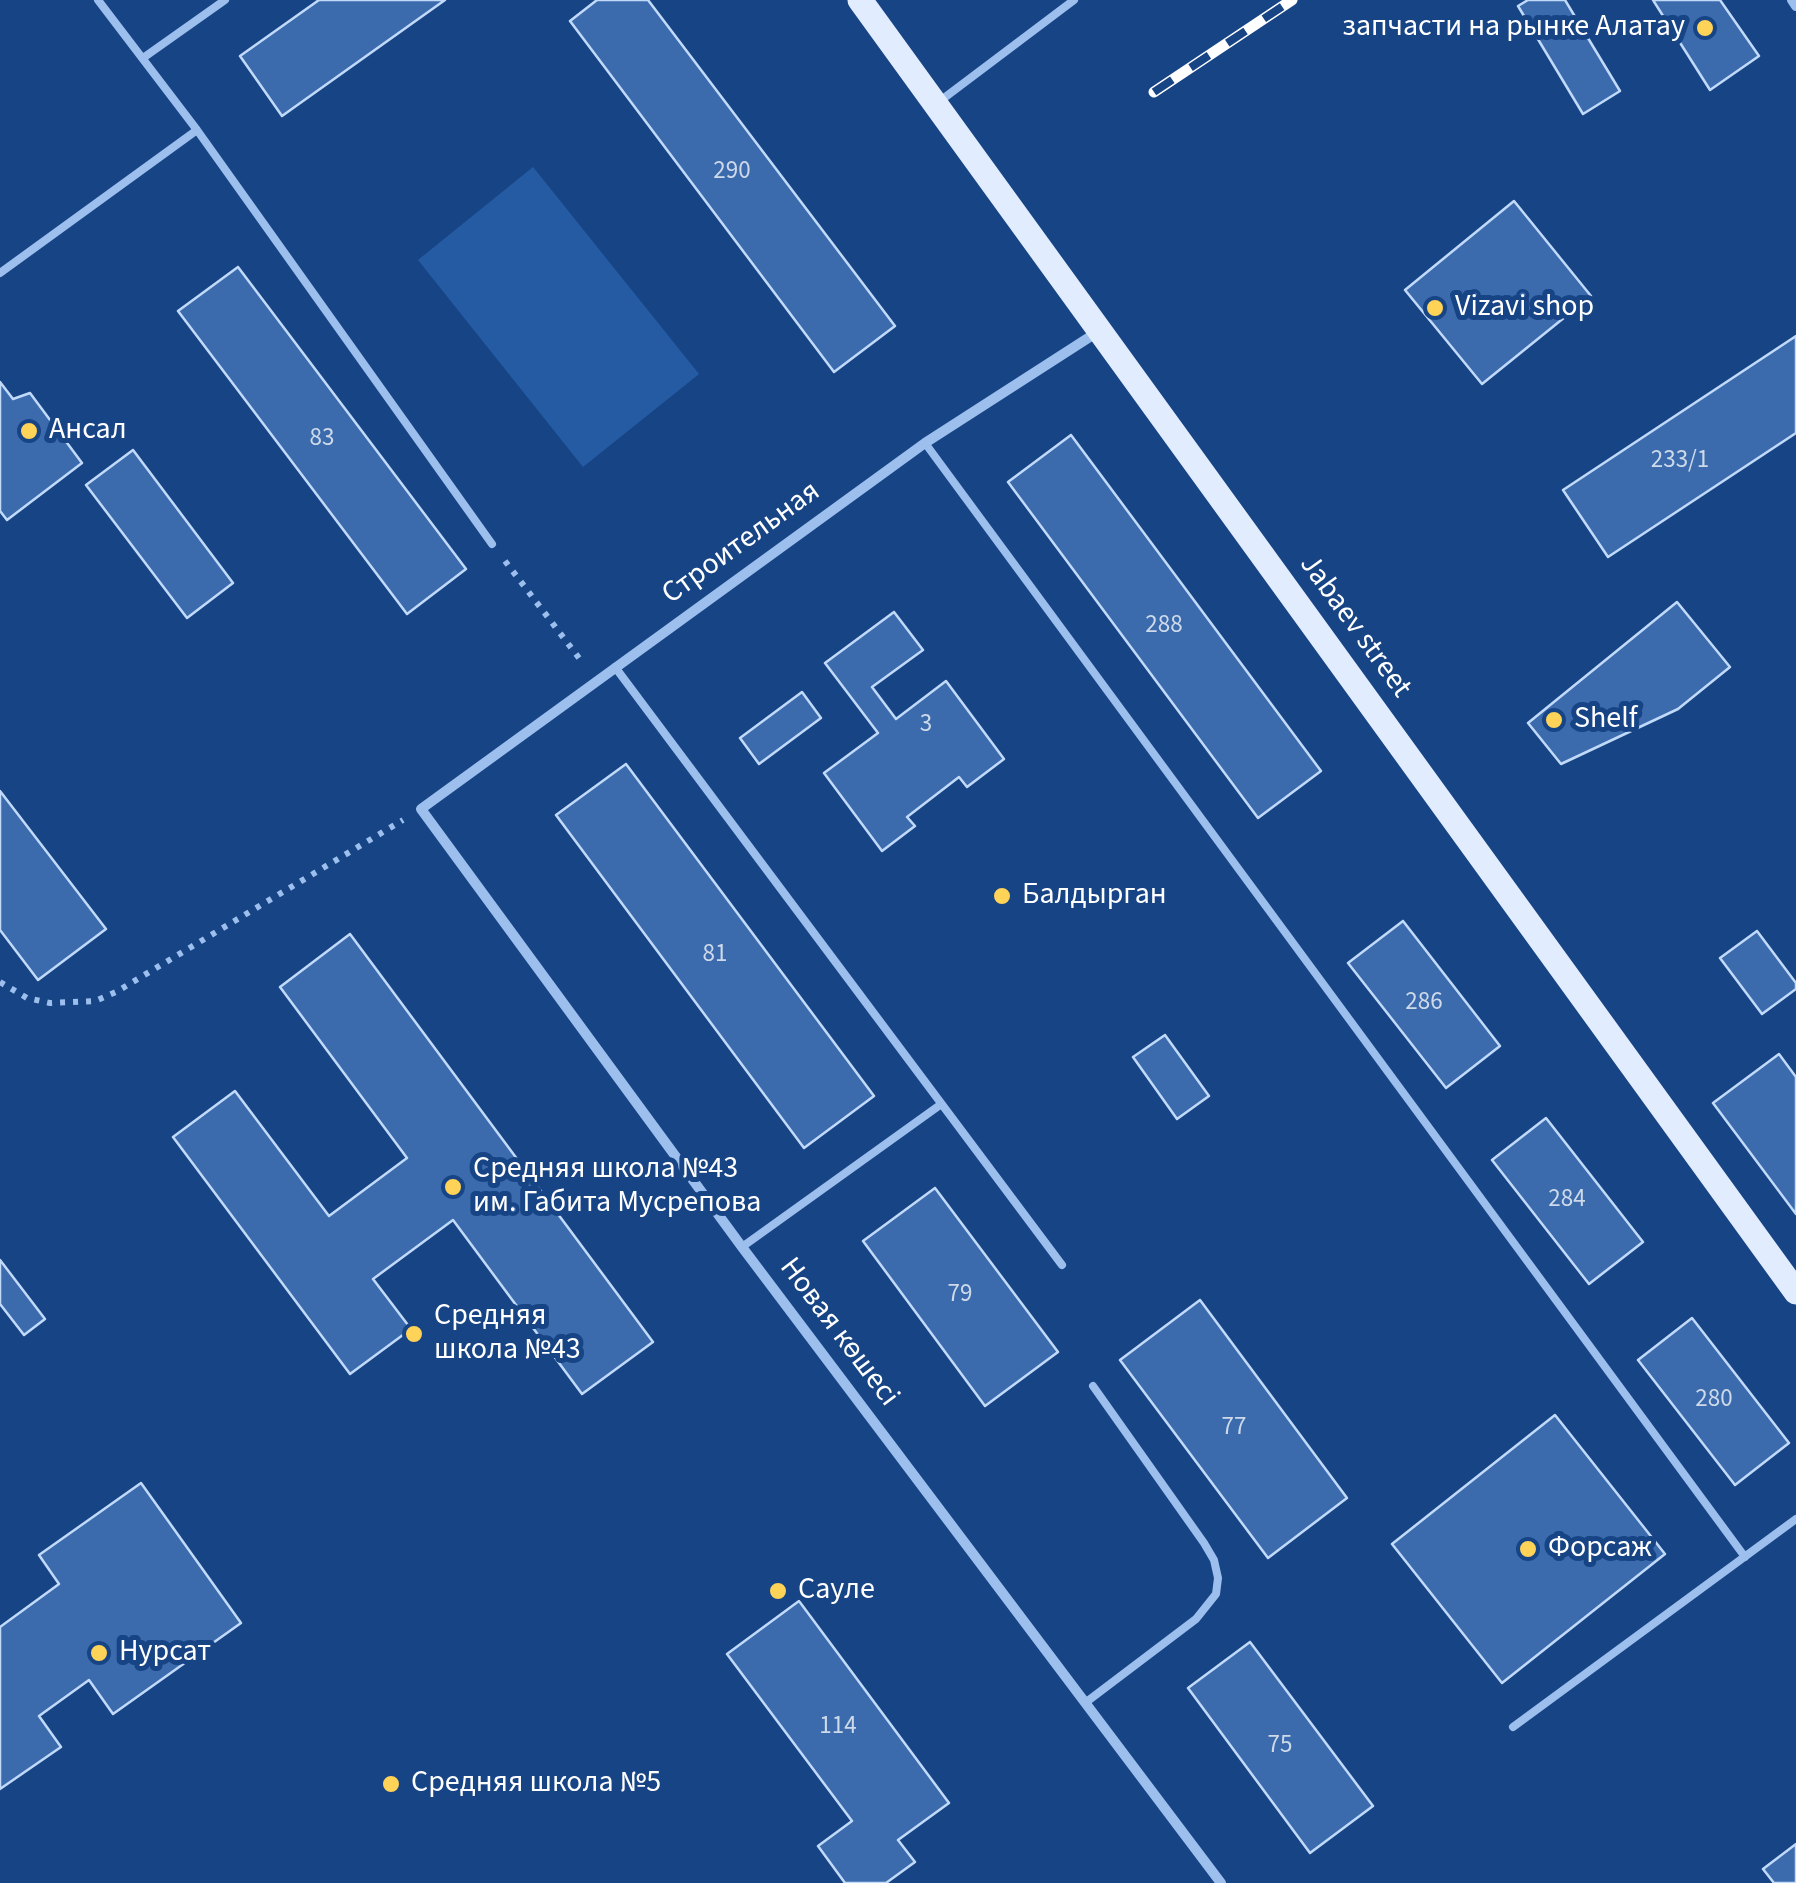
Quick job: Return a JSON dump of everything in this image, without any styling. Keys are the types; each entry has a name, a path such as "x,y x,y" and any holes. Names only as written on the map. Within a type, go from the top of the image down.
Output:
{"main road":[{"name":"Jabaev street","path":"860,0 1796,1292"}],"street":[{"name":"Строительная","path":"421,809 925,443 1100,331"},
{"name":"Новая көшесі","path":"421,809 742,1246 1221,1883"}],"lane":[{"path":"98,0 197,130 492,544"},
{"path":"143,58 225,0"},
{"path":"936,104 1074,0"},
{"path":"0,273 197,130"},
{"path":"925,443 1745,1557"},
{"path":"615,667 1062,1266"},
{"path":"742,1246 940,1106"},
{"path":"1085,1703 1196,1619 1216,1594 1218,1578 1204,1543 1093,1386"},
{"path":"1513,1727 1796,1519"}],"path":[{"path":"492,544 596,679"},
{"path":"0,982 27,998 50,1004 94,1001 116,992 421,809"}],"shaded area":[{"path":"533,167 699,374 583,467 418,260"}],"building":[{"path":"319,0 445,0 282,116 240,56"},
{"path":"597,0 648,0 895,326 834,372 570,21"},
{"path":"1528,0 1565,0 1620,91 1583,114 1518,6"},
{"name":"запчасти на рынке Алатау","path":"1653,0 1720,0 1759,56 1710,90"},
{"path":"1514,201 1591,296 1482,384 1405,290"},
{"path":"238,267 466,569 407,614 178,311"},
{"path":"1796,336 1796,433 1608,557 1563,490"},
{"name":"Ансал","path":"0,382 13,399 30,393 82,463 7,520 0,511"},
{"path":"1071,435 1321,771 1258,818 1008,482"},
{"path":"133,450 233,583 187,618 86,485"},
{"path":"1677,602 1730,667 1678,709 1561,764 1528,723"},
{"path":"894,612 923,650 872,687 896,719 946,681 1004,759 967,787 959,777 907,817 915,826 882,851 824,773 878,733 825,663"},
{"path":"802,692 821,718 759,764 740,738"},
{"path":"626,764 874,1096 804,1148 556,815"},
{"path":"0,791 106,929 38,980 0,930"},
{"path":"1403,921 1500,1046 1446,1088 1348,963"},
{"path":"1757,931 1796,983 1796,989 1762,1014 1720,958"},
{"name":"Средняя школа №43 им. Габита Мусрепова","path":"350,934 653,1342 582,1394 453,1220 373,1279 411,1329 350,1374 173,1137 235,1091 329,1216 407,1158 280,987"},
{"path":"1165,1035 1209,1096 1177,1119 1133,1057"},
{"path":"1779,1054 1796,1077 1796,1214 1713,1103"},
{"path":"1546,1118 1643,1242 1589,1284 1492,1160"},
{"path":"935,1188 1058,1352 985,1406 863,1241"},
{"path":"0,1260 45,1319 24,1335 0,1304"},
{"path":"1200,1300 1347,1498 1268,1558 1120,1360"},
{"path":"1692,1318 1789,1443 1735,1485 1638,1360"},
{"name":"Форсаж","path":"1555,1415 1665,1554 1502,1683 1392,1544"},
{"name":"Нурсат","path":"141,1483 241,1623 113,1714 89,1680 39,1716 61,1747 0,1789 0,1627 59,1584 39,1555"},
{"path":"799,1601 949,1803 898,1840 915,1862 886,1883 845,1883 818,1846 852,1821 727,1654"},
{"path":"1250,1642 1373,1806 1310,1853 1188,1688"},
{"path":"1796,1844 1796,1883 1774,1883 1763,1869"}],"railway":[{"path":"1154,92 1292,0"}],"place":[{"name":"запчасти на рынке Алатау","path":"1705,28"},
{"name":"Vizavi shop","path":"1435,308"},
{"name":"Ансал","path":"29,431"},
{"name":"Shelf","path":"1554,720"},
{"name":"Балдырган","path":"1002,896"},
{"name":"Средняя школа №43 им. Габита Мусрепова","path":"453,1187"},
{"name":"Средняя школа №43","path":"414,1334"},
{"name":"Форсаж","path":"1528,1549"},
{"name":"Сауле","path":"778,1591"},
{"name":"Нурсат","path":"99,1653"},
{"name":"Средняя школа №5","path":"391,1784"}]}
